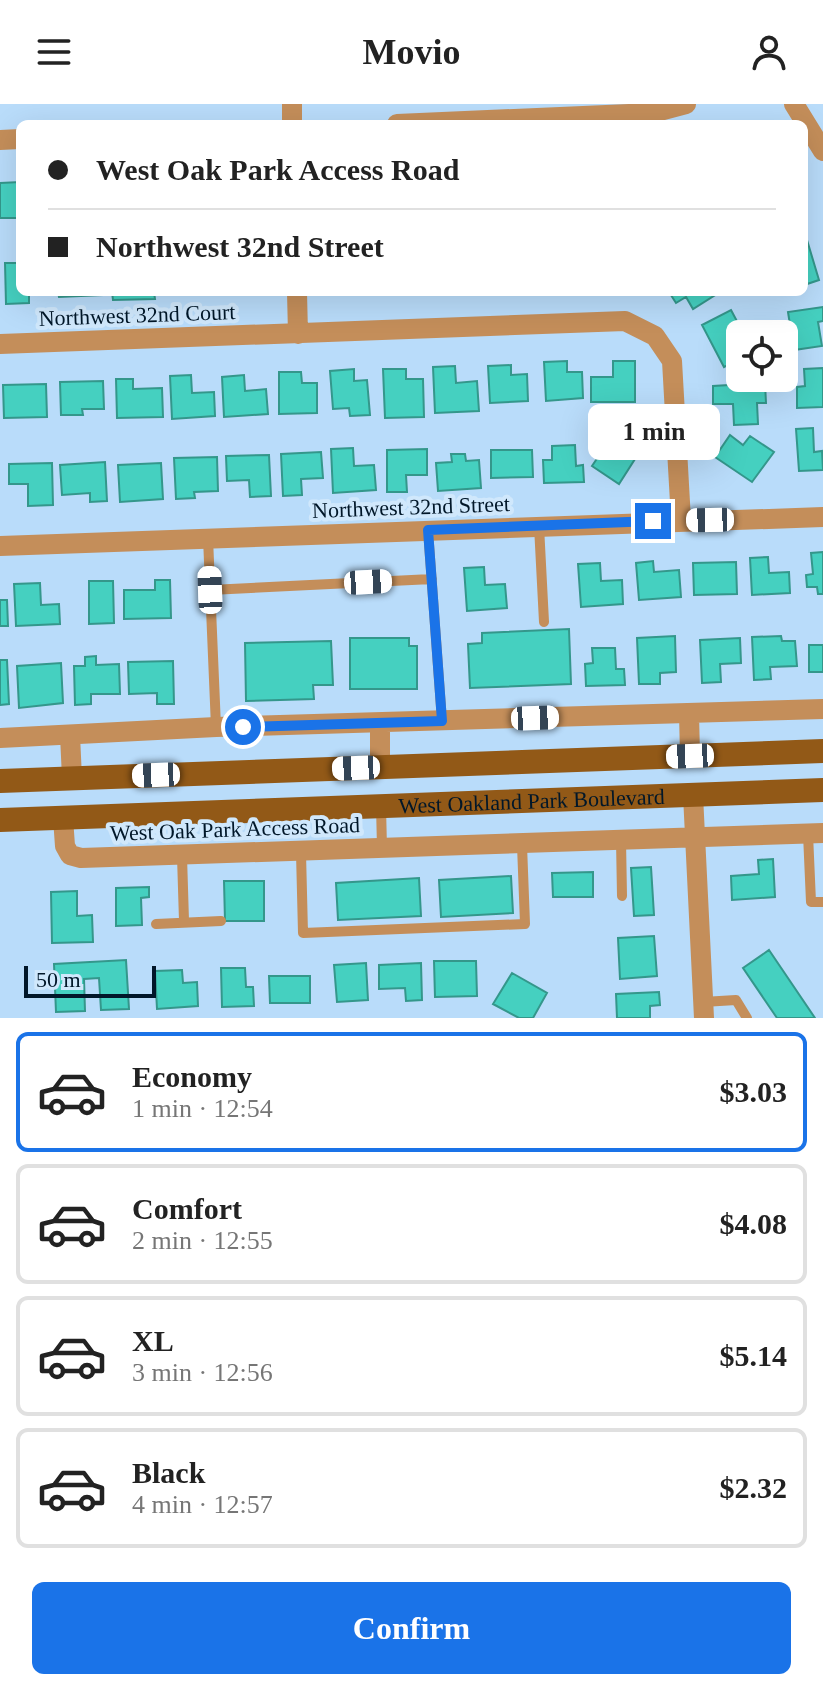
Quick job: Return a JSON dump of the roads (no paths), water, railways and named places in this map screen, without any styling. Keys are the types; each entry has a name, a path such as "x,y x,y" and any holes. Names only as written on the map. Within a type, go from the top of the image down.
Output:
{"main road":[{"name":"West Oakland Park Boulevard","path":"0,781 823,751"},
{"name":"West Oakland Park Boulevard","path":"0,820 823,790"}],"street":[{"path":"490,120 652,113 686,104"},
{"path":"808,127 823,151"},
{"path":"297,296 298,334"},
{"name":"Northwest 32nd Court","path":"0,344 625,321 655,336 672,361 681,520"},
{"name":"Northwest 32nd Street","path":"0,546 823,517"},
{"path":"0,738 216,727 823,709"},
{"path":"689,713 690,756"},
{"path":"380,723 380,767"},
{"path":"70,735 72,778"},
{"path":"693,795 703,1010"},
{"name":"West Oak Park Access Road","path":"63,818 65,846 70,855 81,858 301,853 815,833"}],"lane":[{"path":"539,526 544,622"},
{"path":"428,530 442,721"},
{"path":"208,538 216,727"},
{"path":"210,590 432,579"},
{"path":"381,806 382,848"},
{"path":"815,833 811,902 823,902"},
{"path":"621,840 622,896"},
{"path":"301,853 303,933 525,924 522,845"},
{"path":"182,856 184,921"},
{"path":"156,924 221,921"},
{"path":"703,1010 736,1000 747,1018"}]}
